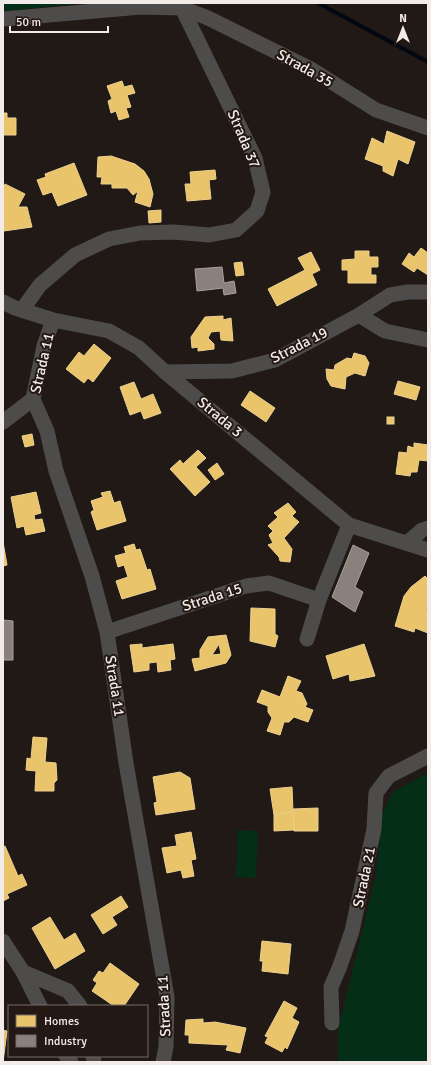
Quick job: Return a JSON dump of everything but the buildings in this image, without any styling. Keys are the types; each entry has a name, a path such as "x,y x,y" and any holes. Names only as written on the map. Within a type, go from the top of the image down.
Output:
{"street":[{"path":"3,19 141,6 183,6"},
{"name":"Strada 35","path":"183,6 311,69 376,110 428,128"},
{"name":"Strada 37","path":"22,310 40,285 75,255 109,239 140,233 174,232 209,235 236,230 257,211 263,192 255,158 183,6"},
{"name":"Strada 19","path":"165,372 232,371 275,360 359,315 390,295 408,292 428,292"},
{"name":"Strada 3","path":"3,302 53,320 109,331 139,348 165,372 349,525 428,550"},
{"path":"359,315 385,332 428,340"},
{"name":"Strada 11","path":"53,320 44,346 33,399 47,431 56,471 92,576 106,632 126,763 167,997 166,1047 163,1062"},
{"path":"3,422 33,399"},
{"path":"307,639 319,600 349,525"},
{"path":"407,543 422,530 428,528"},
{"name":"Strada 15","path":"106,632 246,586 269,583 319,600"},
{"name":"Strada 21","path":"332,1023 330,987 340,966 352,931 374,829 376,793 389,776 428,756"},
{"path":"3,941 23,972 40,1005"},
{"path":"23,972 68,991 79,1005"}],"green space":[{"path":"3,3 90,3 3,11"},
{"path":"428,773 428,1062 338,1062 338,1030 376,875 382,815 393,792"},
{"path":"238,830 258,831 256,878 236,877"}],"waterway":[{"path":"318,3 428,62"}]}
